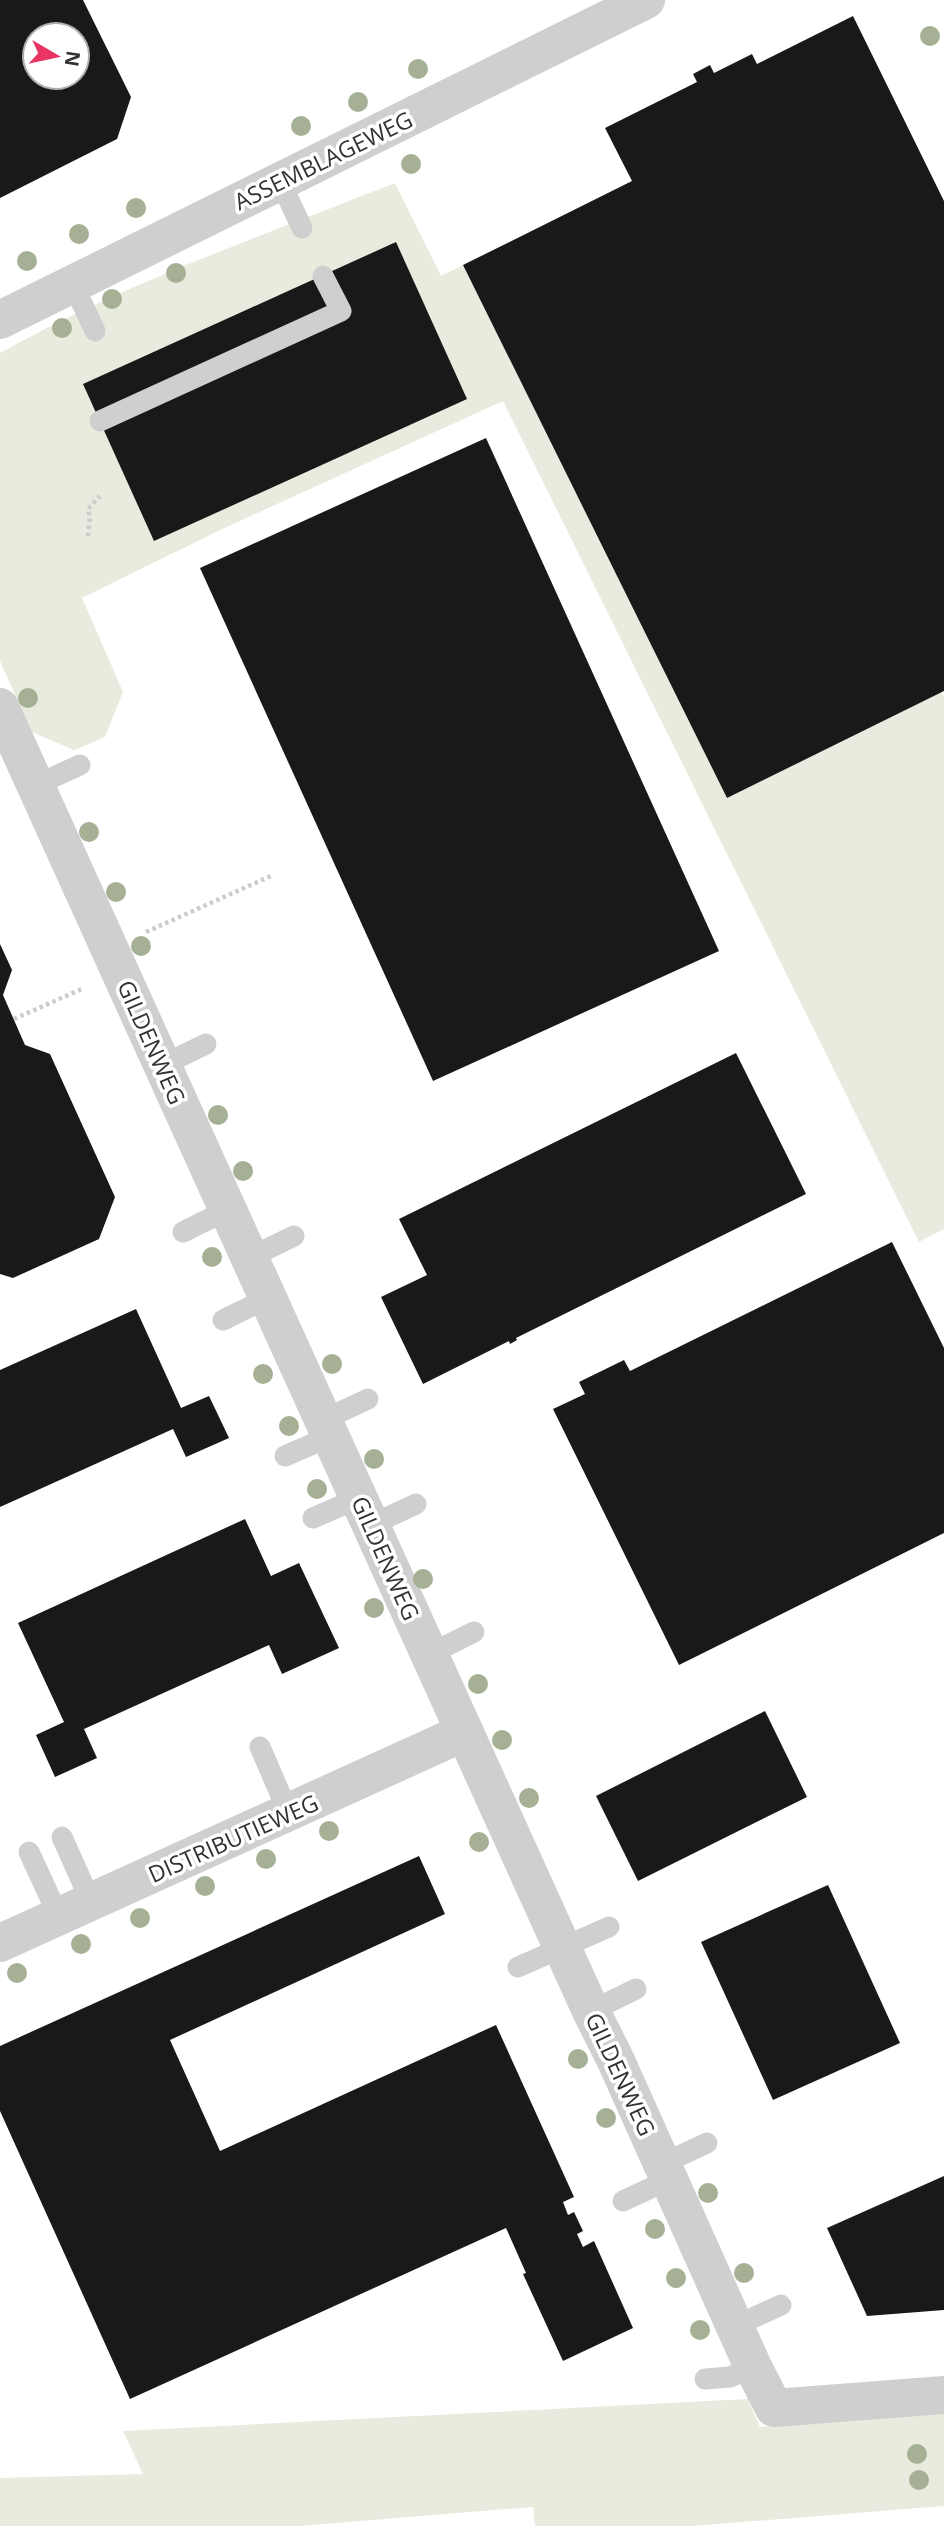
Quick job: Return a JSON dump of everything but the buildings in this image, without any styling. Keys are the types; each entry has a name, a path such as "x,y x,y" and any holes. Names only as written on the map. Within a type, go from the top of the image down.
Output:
{"street":[{"name":"ASSEMBLAGEWEG","path":"0,320 646,0"},
{"name":"GILDENWEG","path":"4,724 36,785 591,2011 774,2408 944,2395"},
{"name":"DISTRIBUTIEWEG","path":"0,1943 465,1732"}],"lane":[{"path":"279,181 302,228"},
{"path":"100,421 341,311 324,276"},
{"path":"73,284 95,331"},
{"path":"36,785 80,765"},
{"path":"163,1065 206,1044"},
{"path":"183,1232 228,1210"},
{"path":"249,1258 294,1236"},
{"path":"223,1320 268,1298"},
{"path":"285,1456 368,1399"},
{"path":"313,1518 416,1504"},
{"path":"430,1654 474,1632"},
{"path":"260,1747 288,1812"},
{"path":"62,1837 75,1909"},
{"path":"29,1852 75,1909"},
{"path":"518,1968 609,1927"},
{"path":"591,2011 636,1989"},
{"path":"623,2200 707,2143"},
{"path":"735,2326 781,2305"},
{"path":"705,2379 730,2377 754,2367"}],"path":[{"path":"89,536 88,509 100,496"},
{"path":"135,937 273,875"},
{"path":"14,1019 89,986"}],"shaded area":[{"path":"395,183 441,276 463,265 727,798 941,692 944,697 944,1229 919,1242 503,401 220,530 82,598 123,692 105,737 74,750 32,732 0,661 0,353 145,282"},
{"path":"748,2399 760,2427 944,2413 944,2506 693,2526 535,2526 533,2507 299,2526 0,2526 0,2478 143,2474 123,2431"}]}
